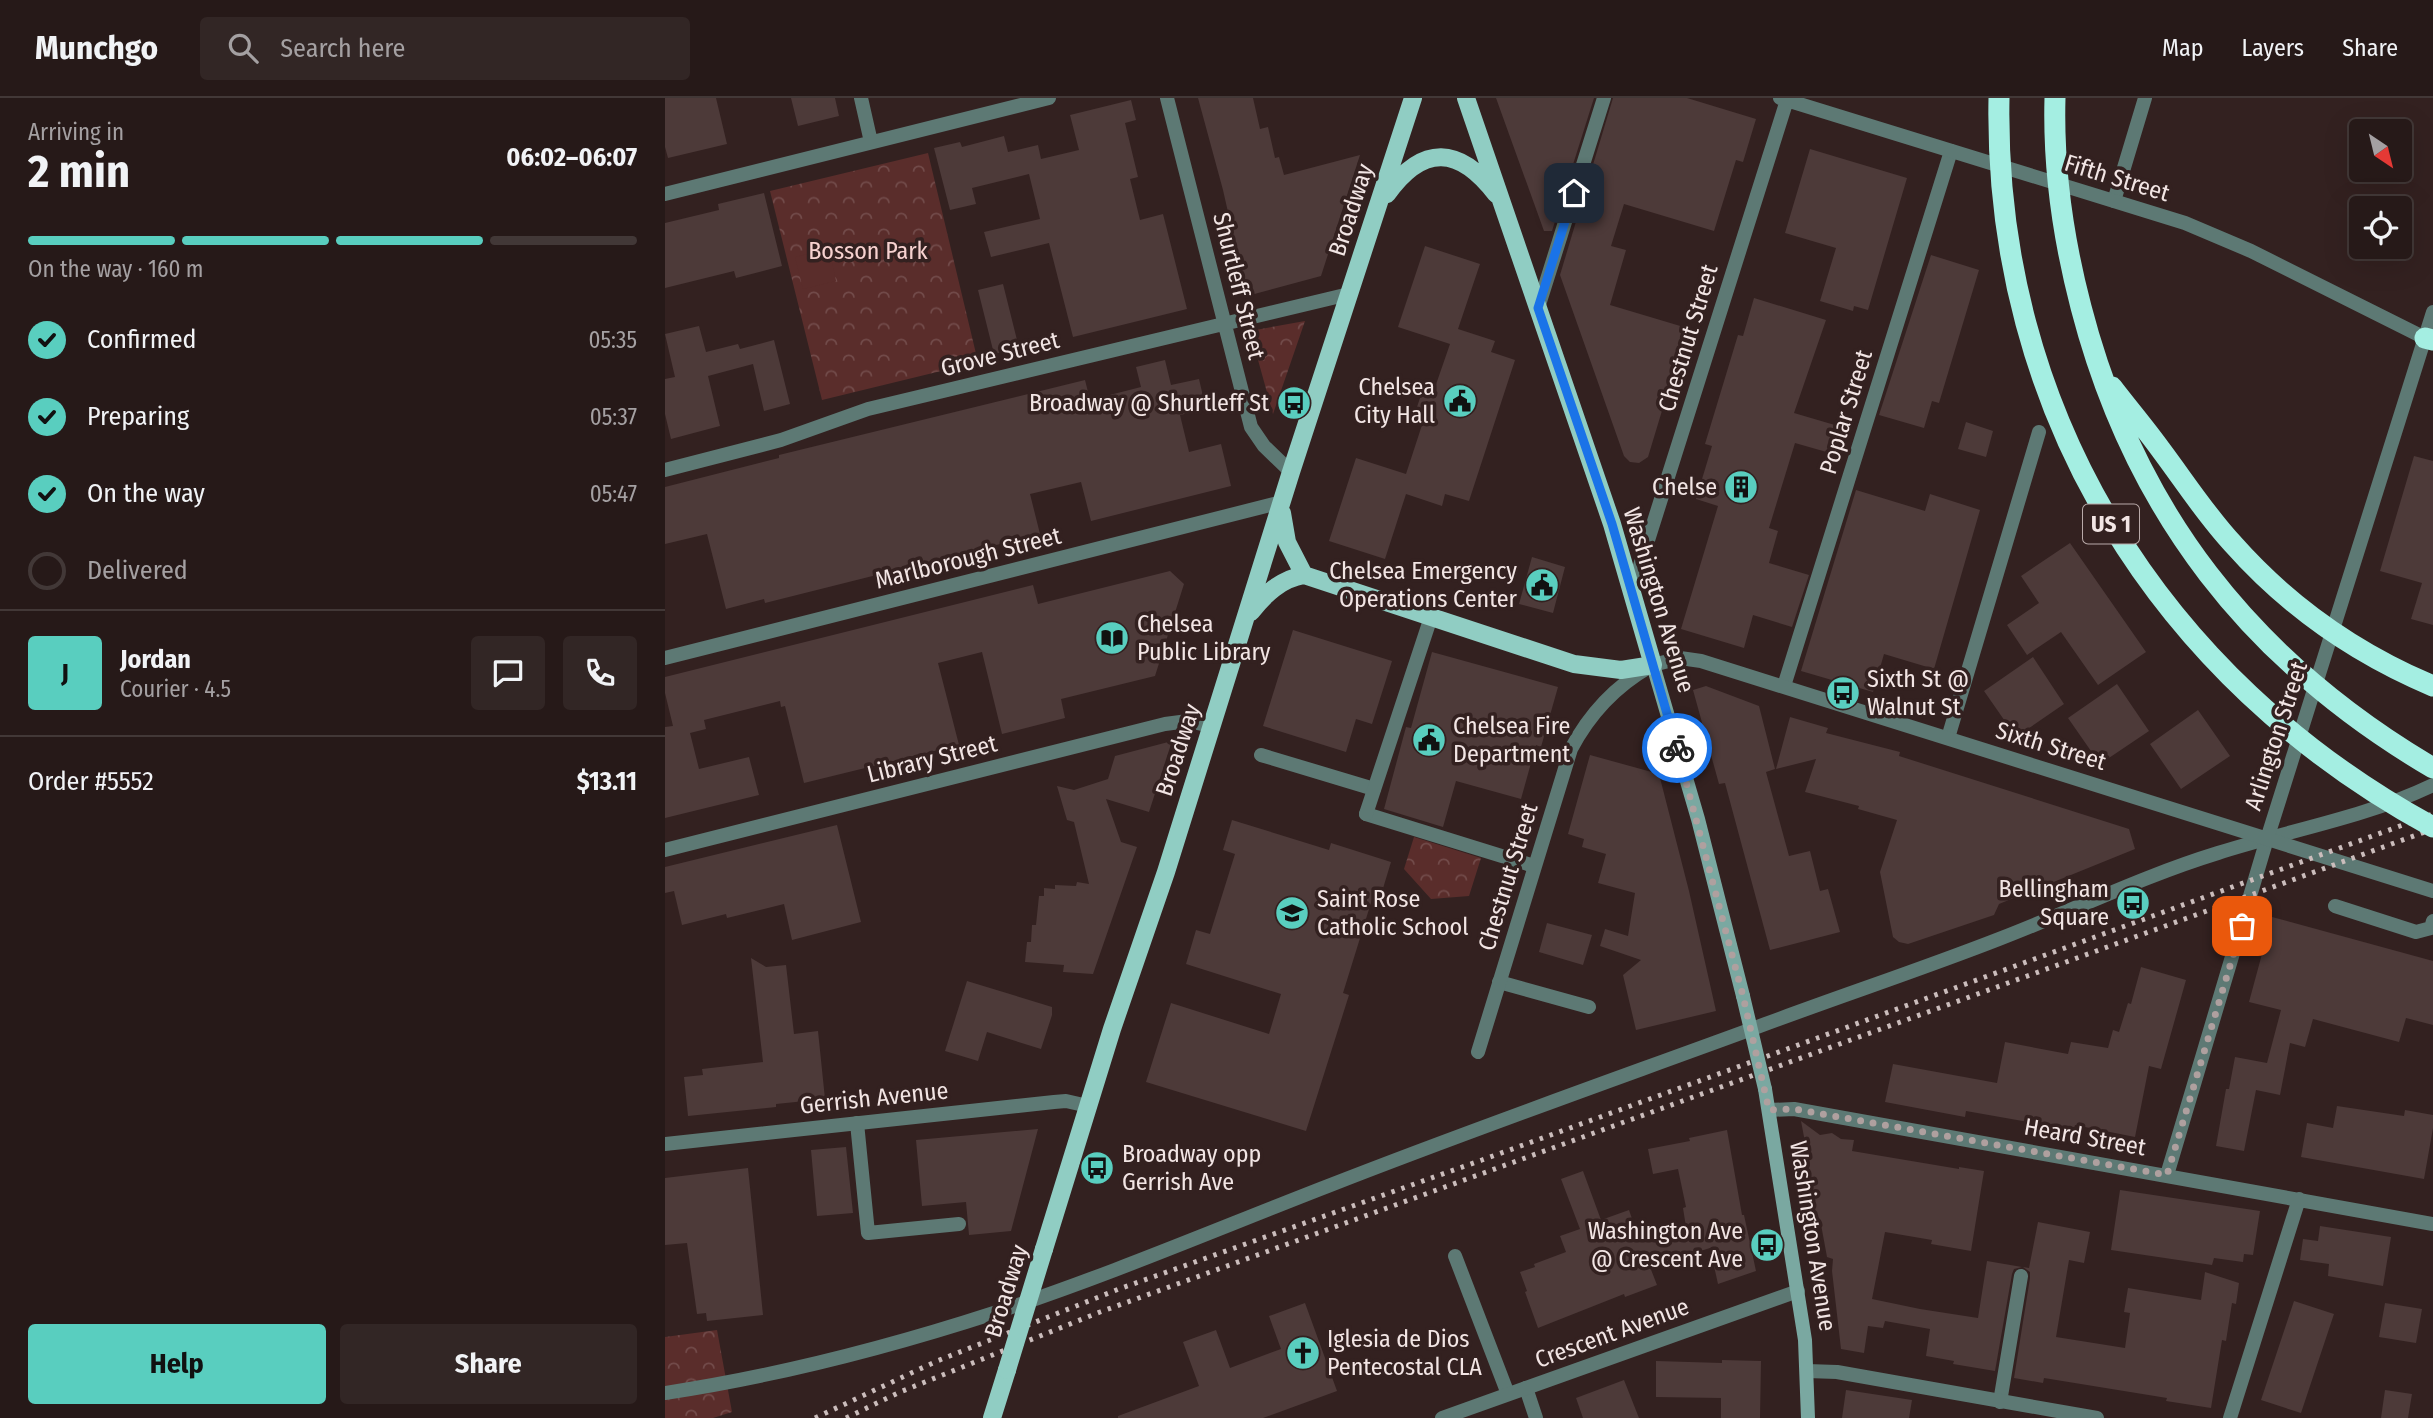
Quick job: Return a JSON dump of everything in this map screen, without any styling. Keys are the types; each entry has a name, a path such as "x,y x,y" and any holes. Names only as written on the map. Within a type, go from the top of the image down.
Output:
{"highway":[{"name":"US 1","path":"1999,98 2003,204 2022,308 2056,414 2074,456 2106,516 2164,602 2206,653 2253,700 2341,771 2396,807 2433,827"},
{"name":"US 1","path":"2055,98 2060,204 2076,288 2113,410 2144,476 2189,550 2250,624 2304,678 2371,729 2433,768"},
{"path":"2100,371 2220,530 2266,578 2306,613 2354,646 2433,686"}],"main road":[{"name":"Broadway","path":"992,1418 1088,1106 1166,872 1291,472 1413,98"},
{"name":"Washington Avenue","path":"1466,98 1612,524 1694,807 1743,996 1769,1110 1798,1291 1807,1371 1808,1418"},
{"path":"1375,214 1407,169 1438,157 1450,158 1471,168 1502,202"},
{"path":"1282,502 1287,542 1304,575"},
{"path":"1243,628 1252,611 1273,588 1285,580 1304,575 1588,667 1621,670 1653,665"}],"street":[{"path":"861,98 871,142"},
{"path":"665,194 1049,98"},
{"name":"Shurtleff Street","path":"1167,98 1251,427 1264,446 1291,472"},
{"path":"1538,308 1604,98"},
{"path":"2114,201 2145,98"},
{"name":"Fifth Street","path":"1785,99 2220,236 2429,339"},
{"name":"Chestnut Street","path":"1632,591 1785,99"},
{"name":"Poplar Street","path":"1784,686 1951,151"},
{"name":"Grove Street","path":"665,470 781,440 868,410 1349,293"},
{"name":"Arlington Street","path":"2167,1175 2267,839 2429,339 2433,312"},
{"path":"1948,738 2039,432"},
{"name":"Marlborough Street","path":"665,658 1282,502"},
{"path":"1431,617 1366,814 1534,866"},
{"name":"Sixth Street","path":"1653,665 1670,660 1691,659 2433,891"},
{"name":"Chestnut Street","path":"1478,1052 1571,749 1578,735 1612,694 1653,665"},
{"name":"Library Street","path":"665,850 1165,724 1188,721 1211,726"},
{"path":"1261,755 1374,789"},
{"path":"665,1392 755,1377 801,1366 902,1341 997,1312 1348,1178 1962,953 2127,886 2218,853 2373,810 2433,785"},
{"path":"2335,906 2416,932 2431,928 2433,921"},
{"path":"1499,982 1589,1007"},
{"name":"Gerrish Avenue","path":"665,1144 1053,1102 1066,1101 1088,1106"},
{"name":"Heard Street","path":"1769,1110 1794,1109 2433,1224"},
{"path":"856,1123 868,1233 959,1224"},
{"path":"2229,1418 2299,1199"},
{"path":"1455,1256 1508,1394"},
{"path":"2000,1402 2021,1276"},
{"name":"Crescent Avenue","path":"1442,1418 1798,1291"},
{"path":"1807,1371 1836,1372 2097,1418"},
{"path":"1526,1388 1536,1418"}],"green space":[{"name":"Bosson Park","path":"928,153 978,362 822,400 770,191"},
{"path":"829,249 836,281 803,289 795,257"},
{"path":"1305,321 1273,414 1250,331"},
{"path":"1414,837 1481,858 1469,896 1431,899 1404,869"},
{"path":"717,1330 732,1412 713,1418 665,1418 665,1337"}],"building":[{"path":"665,98 716,98 727,144 668,158 665,147"},
{"path":"791,98 835,98 839,116 798,126"},
{"path":"1198,98 1253,98 1260,129 1268,127 1275,158 1279,157 1284,175 1360,155 1321,276 1247,296 1223,190"},
{"path":"1496,98 1594,98 1552,231 1544,231"},
{"path":"1613,98 1687,98 1756,119 1743,162 1736,160 1714,231 1624,204 1611,246 1626,250 1610,305 1687,328 1648,457 1639,463 1630,462 1624,456 1560,275"},
{"path":"1131,100 1136,120 1125,123 1138,177 1130,179 1140,220 1163,214 1187,309 1073,337 1049,243 991,257 984,232 1040,219 1029,174 972,188 976,204 950,210 934,148 960,142 962,147 1004,136 1008,152 1038,145 1041,159 1079,150 1070,115"},
{"path":"1810,149 1907,178 1868,310 1854,306 1853,311 1820,301 1836,248 1785,233"},
{"path":"764,193 782,266 736,278 734,271 665,288 665,223 719,210 718,204"},
{"name":"Chelsea City Hall","path":"1425,246 1480,264 1458,329 1495,341 1491,352 1515,360 1469,501 1445,494 1442,506 1406,494 1385,559 1329,541 1356,458 1406,474 1422,425 1412,422 1422,392 1432,396 1450,344 1398,327"},
{"path":"1931,255 1979,270 1939,403 1932,401 1924,428 1879,415"},
{"path":"1003,284 1019,348 994,354 978,290"},
{"path":"1754,298 1826,320 1794,413 1845,428 1837,455 1795,443 1769,528 1778,531 1769,563 1809,575 1792,627 1753,615 1744,648 1681,629 1718,506 1696,499 1712,446 1705,444 1738,335 1743,336"},
{"path":"699,326 706,352 738,344 740,349 774,340 790,404 764,411 753,364 708,376 720,426 671,439 665,414 665,379 675,377 665,334"},
{"path":"1165,360 1171,385 1199,379 1206,409 1180,415 1189,452 1221,444 1231,486 1091,521 1081,482 1030,494 1040,534 765,603 764,599 726,609 707,534 665,544 665,487 779,458 779,455 1085,380 1090,400 1141,387 1136,367"},
{"path":"1966,422 1993,431 1986,457 1958,449"},
{"path":"2414,456 2433,461 2433,625 2411,619 2422,583 2380,571"},
{"path":"1856,490 1925,511 1930,494 1980,510 1934,669 1884,654 1873,692 1801,671"},
{"path":"2070,543 2146,652 2098,685 2061,632 2027,655 2007,625 2039,603 2021,576"},
{"name":"Chelsea Emergency Operations Center","path":"1532,557 1565,567 1553,613 1519,604"},
{"path":"1170,571 1184,584 1155,676 1061,699 1065,718 1002,734 982,652 938,663 959,745 804,783 785,706 781,707 780,701 704,720 706,729 690,733 699,769 749,757 759,795 665,818 665,727 673,726 665,693 665,677 1033,585 1038,604"},
{"path":"1293,630 1392,661 1372,724 1356,719 1346,752 1263,726"},
{"name":"Chelsea Fire Department","path":"1432,652 1558,687 1541,747 1536,745 1521,799 1456,781 1443,827 1384,809 1406,727 1411,728"},
{"path":"2033,657 2064,704 2016,737 1984,691"},
{"path":"2117,684 2149,731 2100,764 2068,718"},
{"path":"1706,686 1759,706 1775,769 1766,772 1789,856 1810,851 1820,891 1828,889 1840,932 1770,950 1725,783 1719,784 1693,690"},
{"path":"2198,710 2230,756 2181,789 2150,744"},
{"path":"1790,717 1828,728 1826,733 1900,752 1899,756 2129,829 2135,849 1999,904 1994,915 1908,944 1899,942 1893,937 1880,872 1897,820 1858,809 1859,806 1805,792 1816,759 1776,769"},
{"path":"1172,741 1149,812 1106,799 1121,842 1137,847 1093,974 1063,972 1064,965 1025,962 1027,942 1031,942 1032,925 1036,925 1039,896 1044,896 1044,888 1055,889 1055,885 1076,886 1077,882 1089,884 1074,822 1067,820 1057,786 1074,790 1108,779 1115,756"},
{"path":"1590,755 1659,774 1716,1011 1636,1030 1623,975 1641,960 1600,946 1605,929 1628,936 1635,893 1598,883 1606,854 1582,847 1584,839 1568,834"},
{"name":"Saint Rose Catholic School","path":"1232,820 1329,850 1331,843 1391,862 1381,895 1374,893 1343,993 1349,995 1306,1131 1146,1082 1171,1003 1269,1034 1281,994 1186,964 1196,930 1210,934 1235,854 1223,850"},
{"path":"837,825 861,922 792,940 784,904 727,918 726,914 682,925 674,891 665,893 665,867"},
{"path":"2272,917 2433,961 2433,1025 2406,1018 2399,1042 2313,1019 2305,1047 2290,1043 2280,1095 2256,1090 2244,1151 2216,1146 2226,1089 2229,1089 2235,1057 2267,1063 2281,1010 2249,1002"},
{"path":"1547,923 1592,935 1583,965 1539,952"},
{"path":"751,958 766,967 786,965 794,1034 818,1031 825,1099 688,1116 684,1077 703,1075 702,1069 763,1062"},
{"path":"2141,967 2186,980 2161,1069 2149,1066 2135,1137 2075,1125 2074,1129 1966,1111 1965,1117 1885,1102 1893,1064 1997,1083 2005,1042 2068,1054 2071,1042 2108,1048 2113,1030 2119,1032 2128,1003 2131,1004"},
{"path":"967,981 1052,1007 1041,1049 987,1032 978,1061 945,1051"},
{"path":"2337,1106 2404,1116 2405,1110 2433,1115 2424,1179 2301,1157 2307,1123 2333,1128"},
{"path":"1801,1121 1820,1135 1832,1133 1841,1139 1854,1140 1852,1151 1984,1171 1971,1251 1931,1244 1932,1240 1885,1232 1872,1299 1978,1318 1987,1261 2022,1267 2014,1269 2012,1274 1995,1371 1926,1356 1930,1329 1885,1321 1883,1328 1868,1326 1864,1353 1841,1349 1833,1259 1827,1257 1820,1219 1817,1220 1806,1166 1808,1158"},
{"path":"1038,1129 1011,1231 969,1235 966,1202 922,1206 916,1140"},
{"path":"1727,1130 1742,1215 1756,1271 1718,1284 1710,1248 1650,1267 1657,1285 1625,1297 1624,1294 1538,1328 1520,1272 1566,1252 1560,1236 1580,1229 1561,1179 1583,1171 1601,1220 1629,1210 1640,1242 1686,1227 1683,1208 1686,1207 1678,1169 1653,1174 1648,1149"},
{"path":"846,1147 853,1213 817,1216 811,1150"},
{"path":"748,1168 763,1315 707,1321 706,1313 697,1314 687,1243 665,1245 665,1178"},
{"path":"2120,1190 2260,1211 2253,1255 2244,1254 2243,1262 2214,1258 2212,1265 2111,1250"},
{"path":"2038,1222 2090,1232 2084,1263 2069,1260 2056,1337 2125,1348 2130,1313 2124,1312 2128,1288 2201,1300 2205,1272 2239,1283 2236,1304 2232,1303 2226,1341 2222,1340 2211,1408 2044,1378 2043,1383 2014,1378 2030,1278 2030,1272 2023,1267 2029,1268"},
{"path":"2320,1226 2391,1237 2383,1286 2328,1276 2329,1264 2300,1260 2303,1239 2318,1241"},
{"path":"2294,1301 2334,1314 2301,1413 2261,1400"},
{"path":"1305,1303 1337,1391 1263,1418 1118,1418 1199,1386 1183,1342 1216,1330 1230,1368 1281,1349 1269,1316"},
{"path":"2385,1303 2422,1309 2416,1343 2379,1337"},
{"path":"1722,1360 1761,1361 1760,1418 1721,1418 1721,1398 1656,1397 1656,1361 1722,1363"},
{"path":"1624,1380 1639,1418 1583,1418 1576,1398"},
{"path":"1846,1390 1912,1400 1909,1418 1842,1418"},
{"path":"2385,1390 2412,1394 2408,1418 2381,1418"}],"railway":[{"path":"815,1418 937,1361 1119,1289 2433,814"},
{"path":"846,1418 900,1392 1100,1312 2433,829"}],"way so far":[{"path":"1677,748 1743,996 1769,1110 1794,1109 2167,1175 2242,926"}],"place":[{"name":"Chelsea City Hall","path":"1460,401"},
{"name":"Broadway @ Shurtleff St","path":"1294,403"},
{"name":"Chelse","path":"1741,487"},
{"name":"Chelsea Emergency Operations Center","path":"1542,585"},
{"name":"Chelsea Public Library","path":"1112,638"},
{"name":"Sixth St @ Walnut St","path":"1843,693"},
{"name":"Chelsea Fire Department","path":"1429,740"},
{"name":"Bellingham Square","path":"2133,903"},
{"name":"Saint Rose Catholic School","path":"1292,913"},
{"name":"Broadway opp Gerrish Ave","path":"1097,1168"},
{"name":"Washington Ave @ Crescent Ave","path":"1767,1245"},
{"name":"Iglesia de Dios Pentecostal CLA","path":"1303,1353"}],"route":[{"path":"1574,193 1538,308 1612,524 1677,748"}]}
